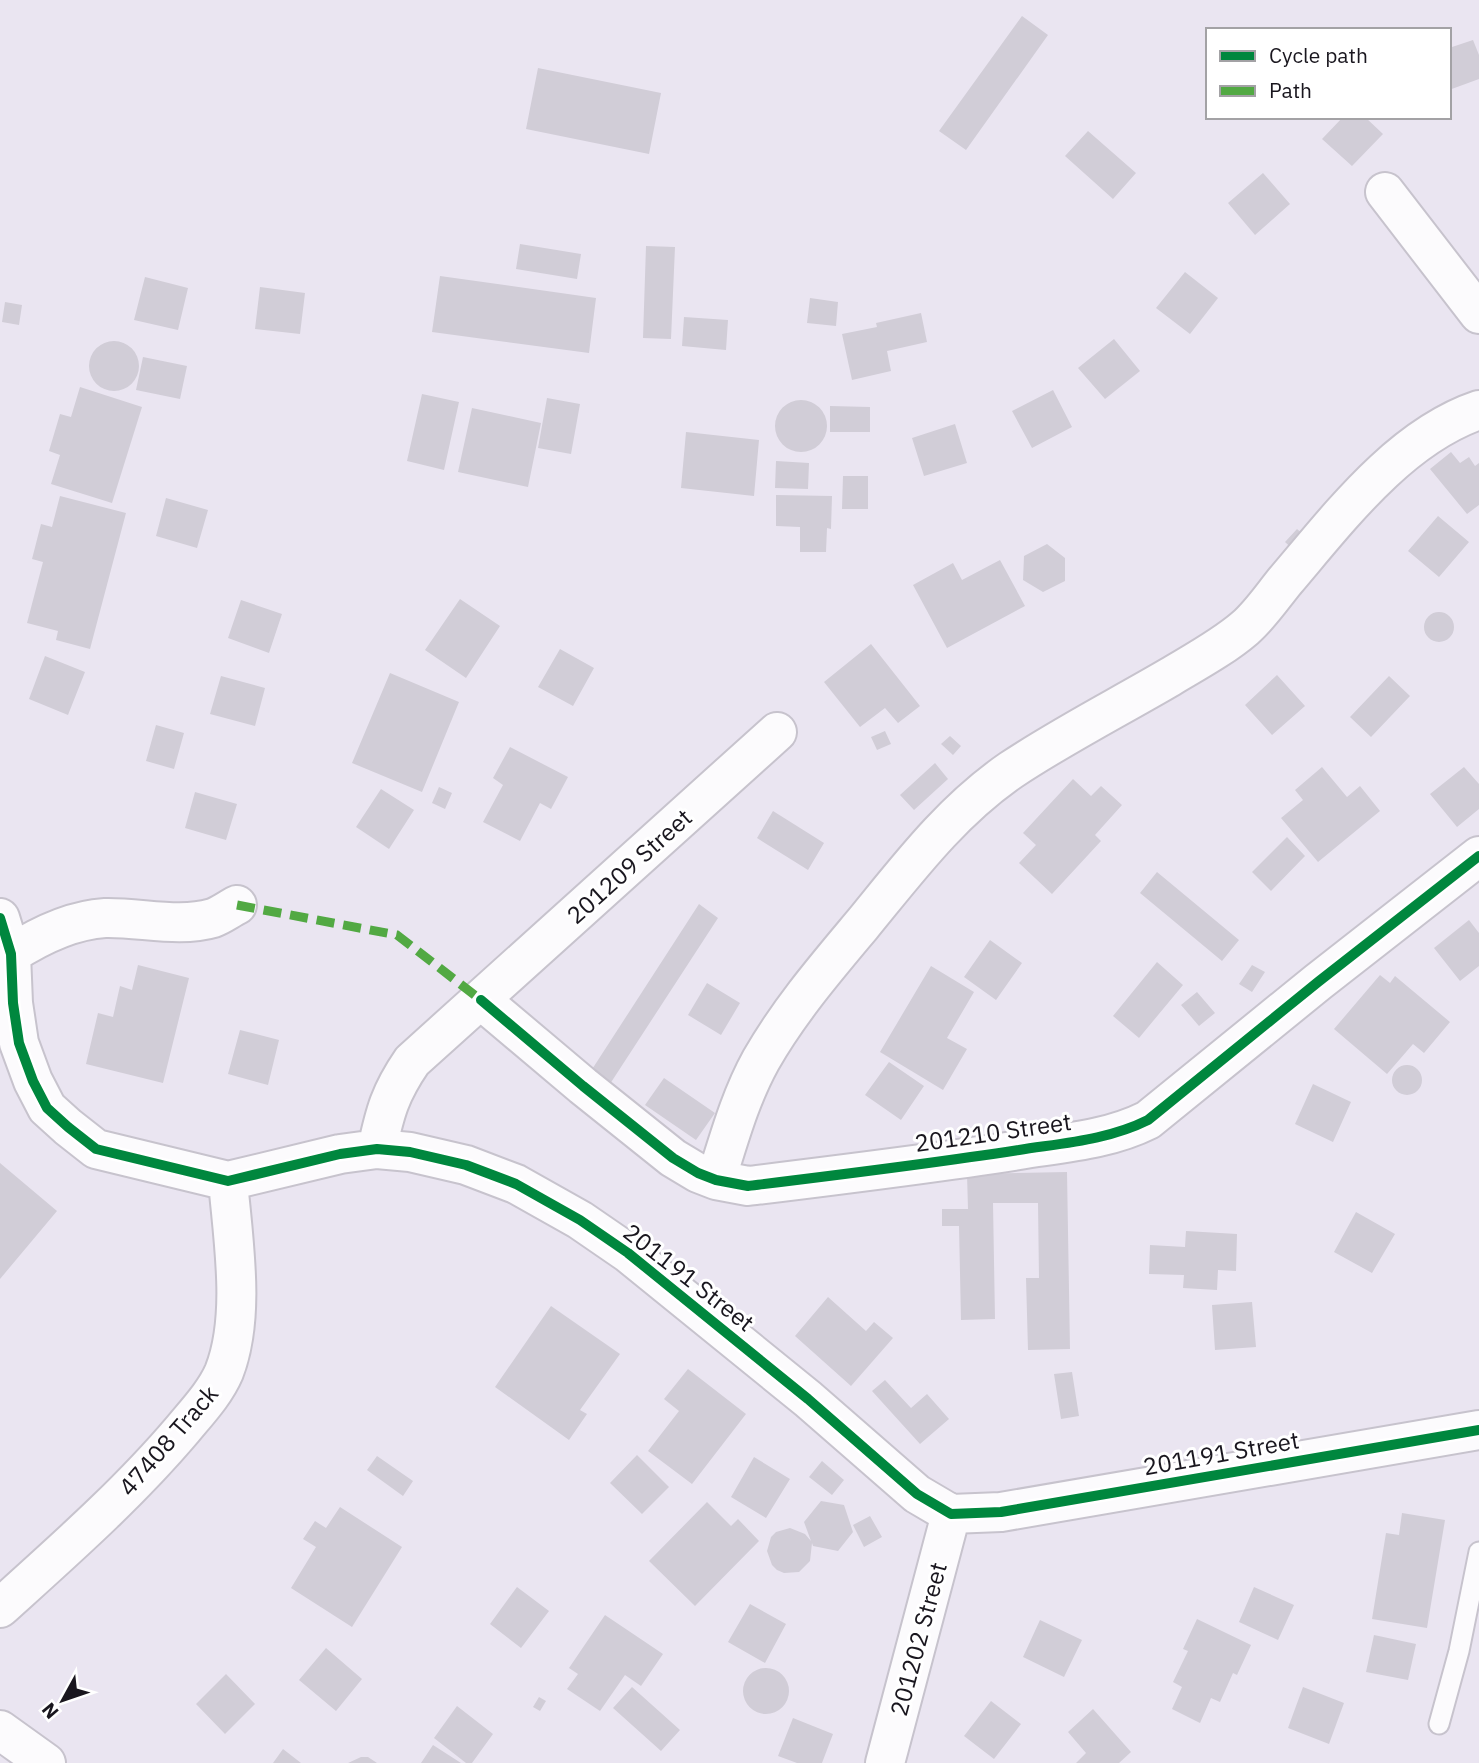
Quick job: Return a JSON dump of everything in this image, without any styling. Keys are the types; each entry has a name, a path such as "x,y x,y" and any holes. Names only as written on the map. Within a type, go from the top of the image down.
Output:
{"street":[{"path":"1385,192 1479,314"},
{"path":"716,1180 736,1114 761,1061 797,1004 919,854 950,822 1010,771 1084,724 1197,661 1245,628 1341,515 1381,474 1432,434 1460,417 1479,410"},
{"name":"201209 Street","path":"377,1149 388,1102 396,1084 412,1061 777,732"},
{"name":"201210 Street","path":"481,1000 673,1158 698,1174 716,1180 748,1186 1000,1153 1100,1138 1128,1130 1148,1120 1479,856"},
{"path":"11,954 33,940 84,921 105,918 190,921 214,918 237,905"},
{"name":"201191 Street","path":"0,918 11,954 13,1003 19,1043 33,1081 47,1108 96,1149 228,1181 340,1154 377,1149 410,1152 466,1165 516,1184 580,1220 628,1253 808,1399 916,1494 951,1514 1001,1512 1479,1430"},
{"name":"47408 Track","path":"0,1608 101,1515 169,1445 205,1402 223,1373 234,1330 235,1292 228,1181"},
{"name":"201202 Street","path":"885,1763 951,1514"},
{"path":"0,1731 46,1763"}],"lane":[{"path":"1439,1724 1459,1651 1479,1552"}],"building":[{"path":"1022,16 1048,35 966,150 939,131"},
{"path":"1473,40 1479,55 1479,79 1451,89 1451,47"},
{"path":"538,68 661,93 649,154 526,129"},
{"path":"1341,119 1367,119 1383,134 1352,166 1322,139"},
{"path":"1088,131 1136,173 1113,199 1065,156"},
{"path":"1263,173 1290,204 1255,235 1228,203"},
{"path":"520,244 581,254 577,279 516,269"},
{"path":"646,246 675,247 671,339 643,338"},
{"path":"1185,272 1218,298 1190,334 1156,308"},
{"path":"440,276 596,298 589,353 432,332"},
{"path":"145,277 188,288 178,330 134,320"},
{"path":"260,287 305,293 300,334 255,329"},
{"path":"810,298 838,302 836,326 807,323"},
{"path":"5,302 22,305 19,325 2,322"},
{"path":"921,313 927,342 887,351 891,371 852,380 842,334 877,327 876,323"},
{"path":"684,317 728,320 726,350 682,346"},
{"path":"1114,339 1140,371 1105,399 1078,368"},
{"path":"114,341 132,348 139,366 132,384 114,391 96,384 89,366 96,348"},
{"path":"143,357 187,366 180,399 136,390"},
{"path":"80,387 142,407 112,503 51,484 60,455 49,451 60,414 71,417"},
{"path":"1053,390 1072,427 1032,448 1012,411"},
{"path":"422,394 459,402 444,470 407,461"},
{"path":"547,398 580,404 571,454 538,448"},
{"path":"801,400 811,402 819,408 825,416 825,436 819,444 811,450 801,452 791,450 783,444 777,436 775,426 777,416 783,408 791,402"},
{"path":"830,406 870,407 870,432 830,432"},
{"path":"472,408 541,423 528,487 458,472"},
{"path":"955,424 967,463 924,476 912,438"},
{"path":"686,432 759,440 754,496 681,488"},
{"path":"1451,452 1460,463 1469,457 1475,466 1479,463 1479,505 1467,514 1430,469"},
{"path":"776,461 809,463 808,489 775,488"},
{"path":"843,476 868,476 868,509 842,509"},
{"path":"776,495 832,496 831,529 827,528 826,552 800,552 800,527 776,526"},
{"path":"60,496 126,513 90,649 56,640 58,631 27,623 43,562 32,559 41,524 52,527"},
{"path":"166,498 208,510 197,548 156,536"},
{"path":"1438,516 1469,542 1439,577 1408,551"},
{"path":"1297,529 1311,541 1298,554 1285,542"},
{"path":"1047,544 1065,558 1065,581 1043,592 1023,580 1024,556"},
{"path":"1000,560 1025,606 947,648 913,585 953,563 962,580"},
{"path":"460,599 500,626 466,678 425,650"},
{"path":"241,600 282,614 269,653 228,638"},
{"path":"1439,612 1449,617 1454,627 1449,637 1439,642 1429,637 1424,627 1429,617"},
{"path":"871,644 920,706 898,723 885,708 860,727 824,682"},
{"path":"560,649 594,668 573,706 538,687"},
{"path":"45,656 85,672 68,715 29,699"},
{"path":"390,673 459,702 422,792 352,763"},
{"path":"1277,675 1305,706 1272,735 1245,705"},
{"path":"221,676 265,688 255,726 210,714"},
{"path":"1389,676 1410,696 1371,737 1350,717"},
{"path":"156,725 184,733 174,769 146,761"},
{"path":"885,731 891,744 877,750 871,737"},
{"path":"950,736 961,746 953,755 941,744"},
{"path":"510,747 568,777 551,809 540,803 520,841 483,822 503,785 493,778"},
{"path":"935,763 948,779 914,810 900,795"},
{"path":"1322,767 1347,797 1360,786 1380,811 1318,862 1281,818 1303,800 1295,790"},
{"path":"1464,767 1479,784 1479,809 1457,827 1430,794"},
{"path":"1073,779 1091,796 1101,786 1122,805 1095,835 1101,841 1052,894 1019,863 1036,845 1023,833"},
{"path":"439,787 452,793 445,809 432,803"},
{"path":"381,789 414,810 389,849 356,827"},
{"path":"195,792 237,804 226,840 185,828"},
{"path":"773,811 824,843 808,870 757,838"},
{"path":"1287,837 1305,856 1271,891 1252,872"},
{"path":"1157,872 1239,940 1222,961 1140,893"},
{"path":"699,904 718,918 608,1087 589,1074"},
{"path":"1469,920 1479,933 1479,966 1460,981 1434,948"},
{"path":"990,940 1022,963 996,1000 964,977"},
{"path":"1157,962 1183,985 1139,1038 1113,1016"},
{"path":"138,965 189,978 163,1083 86,1064 98,1013 113,1017 120,986 132,990"},
{"path":"1252,965 1265,972 1252,992 1239,984"},
{"path":"931,966 974,992 947,1038 967,1049 943,1090 880,1052"},
{"path":"1380,975 1390,983 1395,976 1450,1022 1424,1053 1413,1044 1387,1074 1334,1029"},
{"path":"707,983 740,1003 721,1035 688,1015"},
{"path":"1197,992 1215,1013 1199,1026 1181,1005"},
{"path":"240,1030 279,1040 268,1085 228,1074"},
{"path":"889,1062 924,1086 901,1120 865,1095"},
{"path":"1407,1065 1418,1069 1422,1080 1418,1091 1407,1095 1396,1091 1392,1080 1396,1069"},
{"path":"664,1078 715,1113 696,1140 645,1105"},
{"path":"1313,1084 1351,1102 1333,1142 1295,1124"},
{"path":"0,1163 57,1211 0,1279"},
{"path":"1067,1172 1070,1349 1028,1350 1026,1278 1039,1278 1038,1203 993,1203 995,1319 961,1320 959,1226 942,1226 942,1209 968,1209 967,1174"},
{"path":"1356,1212 1395,1234 1372,1273 1334,1252"},
{"path":"1186,1231 1237,1234 1236,1271 1218,1270 1217,1290 1183,1288 1184,1275 1149,1274 1150,1245 1185,1247"},
{"path":"828,1297 866,1331 874,1322 893,1338 851,1386 795,1336"},
{"path":"1252,1302 1256,1347 1215,1350 1212,1305"},
{"path":"551,1306 620,1354 580,1410 587,1414 569,1440 495,1387"},
{"path":"688,1369 746,1414 692,1484 648,1451 679,1411 664,1399"},
{"path":"1072,1372 1079,1416 1061,1419 1054,1374"},
{"path":"885,1380 911,1408 927,1394 949,1419 920,1444 872,1391"},
{"path":"637,1455 669,1487 642,1514 610,1483"},
{"path":"377,1456 413,1481 403,1496 367,1470"},
{"path":"754,1457 790,1479 766,1518 731,1497"},
{"path":"822,1461 844,1480 832,1495 809,1477"},
{"path":"821,1501 844,1505 853,1532 838,1551 813,1546 812,1543 810,1561 799,1572 784,1573 777,1570 767,1551 771,1537 776,1532 790,1528 805,1534 811,1541 804,1522"},
{"path":"707,1502 731,1526 738,1519 759,1541 695,1606 649,1561"},
{"path":"340,1507 402,1547 352,1627 291,1588 316,1547 303,1539 315,1521 326,1528"},
{"path":"1402,1513 1445,1520 1427,1628 1372,1619 1386,1533 1399,1535"},
{"path":"870,1516 882,1537 864,1547 853,1525"},
{"path":"517,1587 549,1611 521,1648 490,1624"},
{"path":"1254,1587 1294,1605 1278,1640 1239,1622"},
{"path":"750,1604 786,1624 765,1663 728,1642"},
{"path":"605,1615 663,1654 641,1686 625,1675 600,1711 567,1689 578,1674 569,1668"},
{"path":"1197,1619 1251,1645 1237,1675 1233,1673 1220,1702 1211,1698 1200,1723 1172,1709 1182,1687 1173,1682 1188,1651 1183,1649"},
{"path":"1040,1620 1082,1640 1064,1677 1023,1657"},
{"path":"1374,1635 1416,1644 1408,1680 1366,1672"},
{"path":"326,1648 362,1679 336,1711 299,1680"},
{"path":"766,1668 782,1675 789,1691 782,1707 766,1714 750,1707 743,1691 750,1675"},
{"path":"226,1674 255,1704 225,1734 196,1704"},
{"path":"632,1687 680,1730 661,1751 613,1708"},
{"path":"1303,1687 1344,1703 1329,1744 1288,1728"},
{"path":"539,1697 546,1701 540,1711 533,1707"},
{"path":"991,1701 1021,1724 994,1759 964,1736"},
{"path":"457,1706 493,1734 472,1763 466,1763 434,1738"},
{"path":"1093,1709 1131,1752 1119,1763 1076,1763 1086,1753 1068,1732"},
{"path":"793,1718 833,1734 822,1763 797,1763 778,1756"},
{"path":"433,1745 461,1763 421,1763"},
{"path":"283,1749 301,1763 273,1763"},
{"path":"368,1757 377,1763 348,1763"}],"marked path":[{"path":"237,905 397,935 481,1000"}],"cycle path":[{"path":"481,1000 673,1158 716,1180 748,1186 1069,1143 1117,1132 1148,1120 1479,856"},
{"path":"0,918 11,954 13,1003 19,1043 33,1081 47,1108 96,1149 228,1181 340,1154 377,1149 410,1152 466,1165 516,1184 580,1220 628,1253 808,1399 917,1494 951,1514 1001,1512 1479,1430"}]}
